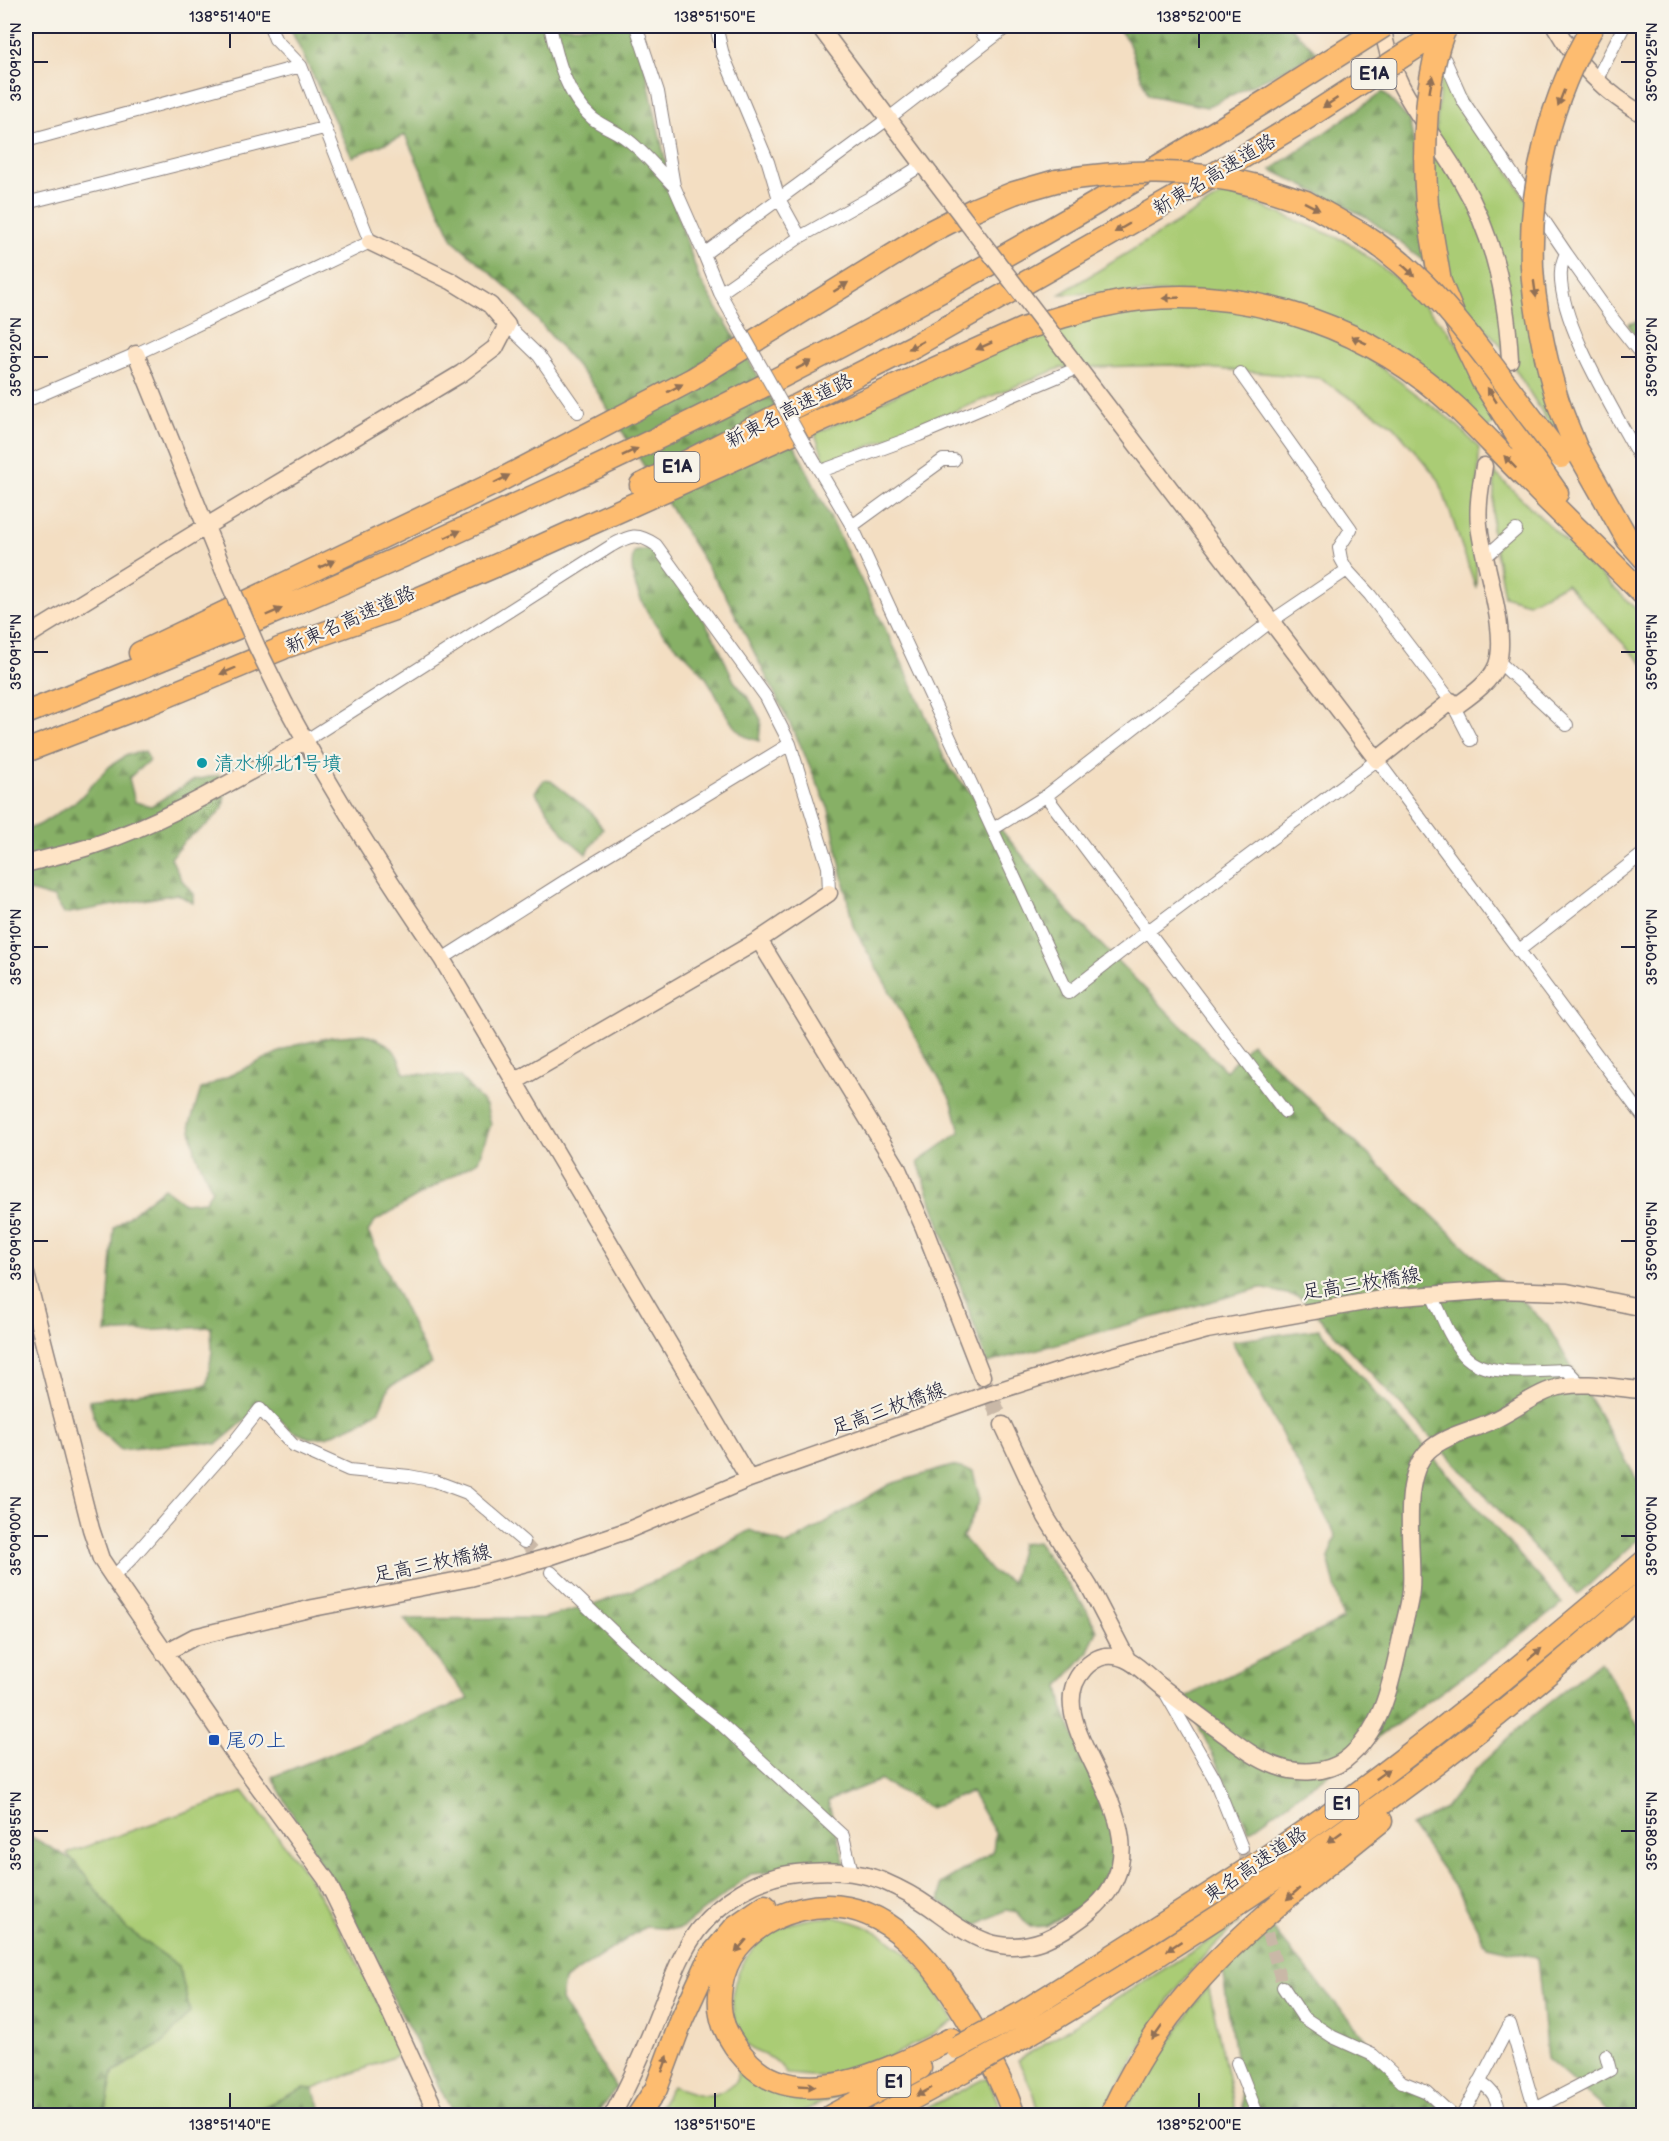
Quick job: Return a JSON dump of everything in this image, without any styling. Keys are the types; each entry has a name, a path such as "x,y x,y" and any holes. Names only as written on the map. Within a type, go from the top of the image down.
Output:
{"highway":[{"name":"新東名高速道路","path":"26,713 168,658 410,554 669,433 881,324 1102,199 1271,98 1383,26"},
{"name":"新東名高速道路","path":"26,751 279,650 475,564 690,461 916,345 1163,205 1299,123 1448,26"},
{"path":"1448,26 1434,70 1427,106 1424,166 1427,205 1440,282 1482,380 1542,474 1612,562"},
{"path":"1568,453 1541,329 1532,269 1532,234 1541,161 1550,127 1578,51 1593,26"},
{"path":"26,702 160,645 495,483 693,379 932,231 975,209 1014,193 1056,181 1104,173 1184,173 1234,180 1306,202 1362,234 1395,258 1425,285 1455,318 1568,453 1628,540 1644,558"},
{"path":"279,650 394,609 520,556 1023,329 1141,299 1220,298 1259,306 1302,316 1338,330 1374,348 1414,373 1457,408 1644,595"},
{"name":"東名高速道路","path":"880,2115 967,2069 1018,2018 1287,1843 1399,1762 1531,1658 1644,1562"},
{"name":"東名高速道路","path":"831,2115 954,2043 1018,2018 1172,1947 1300,1862 1421,1775 1561,1663 1644,1592"},
{"path":"1110,2115 1142,2055 1182,1999 1211,1966 1315,1875 1567,1670 1644,1600"},
{"path":"638,2115 656,2089 681,2019 711,1956 736,1926 766,1906 805,1894 847,1895 886,1906 916,1928 958,1978 1007,2058 1029,2115"},
{"path":"954,2043 856,2080 817,2086 785,2083 769,2078 756,2070 735,2048 723,2022 720,2007 720,1992 724,1974 737,1949 758,1928 790,1912 821,1907 851,1910 886,1923 915,1946 946,1984 996,2070 1014,2115"}],"street":[{"path":"270,26 275,39 301,66 370,242 451,281 490,305 507,326 539,357 578,412"},
{"path":"550,26 555,49 569,88 582,108 593,119 628,140 674,186"},
{"path":"636,26 658,92 674,186 720,293 852,526 1068,993 1377,760 1451,701"},
{"path":"716,26 723,55 768,162 779,199 800,237"},
{"path":"819,26 1377,760 1644,1118"},
{"path":"977,26 988,40"},
{"path":"704,254 889,118 1008,26"},
{"path":"1383,26 1386,49 1401,86 1413,108 1461,179 1477,210 1493,254 1504,303 1510,360"},
{"path":"1416,26 1445,60 1462,101 1566,253 1644,358"},
{"path":"1555,26 1565,43 1596,81 1620,102 1644,115"},
{"path":"1596,81 1624,26"},
{"path":"26,141 301,66"},
{"path":"26,203 324,128"},
{"path":"720,293 800,237 926,169"},
{"path":"26,400 136,354 370,242"},
{"path":"1566,253 1561,269 1562,290 1568,315 1577,338 1644,466"},
{"path":"26,637 462,374 495,348 507,326"},
{"path":"136,354 205,527 257,647 305,741 392,887 442,959 749,1479"},
{"path":"818,467 919,435 1075,364"},
{"path":"1240,373 1352,529 1339,548 1341,559 1347,570 1370,595 1455,707 1490,677 1498,661 1501,648 1479,524 1484,466"},
{"path":"852,526 943,460 954,460"},
{"path":"1484,558 1516,530"},
{"path":"26,864 92,846 153,821 208,794 305,741 610,546 630,536 645,537 656,545 766,698 790,744 828,867 829,893 759,940 514,1082"},
{"path":"993,829 1046,796 1270,622 1347,570"},
{"path":"1498,661 1567,725"},
{"path":"1451,701 1471,740"},
{"path":"442,959 579,872 790,744"},
{"path":"1046,796 1285,1112"},
{"path":"1518,951 1644,853"},
{"path":"759,940 897,1167 924,1228 982,1376"},
{"path":"26,1274 91,1529 101,1559 164,1653 326,1880 438,2115"},
{"name":"足高三枚橋線","path":"164,1653 194,1637 313,1608 470,1578 549,1557 626,1531 749,1479 985,1395 1066,1369 1207,1330 1338,1306 1431,1293 1497,1290 1567,1292 1644,1308"},
{"path":"1431,1293 1464,1355 1480,1366 1496,1371 1567,1370 1581,1384"},
{"path":"1003,1425 1046,1517 1089,1586 1127,1659 1246,1750 1278,1767 1308,1771 1329,1769 1343,1762 1371,1731 1388,1697 1411,1592 1411,1488 1415,1469 1426,1453 1442,1441 1487,1424 1562,1386 1581,1384 1644,1390"},
{"path":"112,1577 132,1558 260,1409 293,1445 349,1470 435,1481 467,1493 524,1542"},
{"path":"551,1572 622,1640 721,1724 843,1836 852,1872"},
{"path":"612,2115 633,2079 683,1952 700,1927 739,1893 762,1881 788,1874 823,1871 852,1872 880,1880 905,1892 974,1937 994,1944 1012,1946 1041,1941 1085,1916 1104,1898 1116,1878 1122,1859 1121,1828 1073,1719 1071,1695 1075,1678 1089,1663 1107,1656 1127,1659"},
{"path":"1162,1688 1214,1778 1242,1848"},
{"path":"1283,1987 1303,2018 1319,2030 1373,2055 1402,2082 1427,2092 1453,2115"},
{"path":"1462,2115 1510,2024 1536,2112 1610,2070 1606,2055"},
{"path":"1237,2063 1258,2115"},
{"path":"1479,2082 1495,2094 1501,2115"}],"green space":[{"path":"289,26 636,26 676,210 699,278 770,396 905,669 947,764 1067,910 1226,1071 1251,1043 1547,1325 1643,1490 1643,1535 1578,1595 1300,1297 1260,1288 987,1363 918,1162 960,1132 952,1102 853,926 829,810 800,744 726,596 593,385 517,296 453,240 405,135 352,157"},
{"path":"1116,26 1289,26 1318,53 1207,107 1148,95 1128,41"},
{"path":"1442,63 1526,199 1562,441 1499,343 1452,295 1431,186"},
{"path":"1383,92 1409,120 1421,178 1430,265 1366,217 1271,170"},
{"path":"1227,192 1348,242 1398,280 1445,327 1469,361 1494,423 1486,429 1315,317 1248,291 1060,294"},
{"path":"1246,303 1347,342 1455,423 1479,448 1476,588 1439,480 1394,426 1319,378 1171,365 1060,368 826,464 815,434 1031,329 1126,309"},
{"path":"1643,320 1643,349 1628,324"},
{"path":"1495,473 1643,616 1643,664 1566,584 1528,603 1504,596 1492,530"},
{"path":"647,549 663,563 696,606 717,643 734,681 750,700 761,720 759,741 742,734 736,728 704,675 662,632 649,615 635,583 632,562 634,552"},
{"path":"145,751 149,760 129,778 135,802 151,806 194,780 219,775 226,788 223,808 207,825 185,840 171,858 181,879 193,893 193,903 177,894 64,914 54,898 30,891 26,892 26,830 41,824 78,800 110,766 127,755"},
{"path":"544,780 551,781 591,812 603,829 586,854 566,837 535,792"},
{"path":"364,1034 386,1043 398,1056 404,1073 460,1077 486,1105 491,1124 478,1161 375,1221 368,1232 431,1364 389,1387 379,1410 363,1421 326,1437 310,1438 292,1431 264,1404 217,1444 196,1442 121,1450 98,1429 89,1400 207,1385 212,1351 211,1327 106,1333 114,1228 164,1188 184,1203 205,1201 212,1190 195,1152 190,1124 201,1089 292,1046 331,1037"},
{"path":"1319,1329 1563,1604 1249,1831 1185,1697 1343,1619 1328,1558 1336,1536 1232,1341"},
{"path":"952,1466 973,1471 980,1500 963,1537 992,1572 1012,1582 1021,1544 1037,1542 1086,1609 1097,1630 1087,1653 1059,1686 1064,1711 1094,1784 1115,1826 1112,1867 1080,1906 1046,1926 1030,1927 1017,1912 1006,1910 972,1927 940,1901 940,1884 993,1852 995,1833 971,1792 930,1808 880,1780 828,1801 845,1865 751,1874 680,1929 645,1927 564,1980 561,2000 616,2088 596,2115 454,2115 377,1967 272,1777 469,1699 404,1619 544,1618 602,1602 665,1577 750,1530 787,1545 890,1484"},
{"path":"1601,1661 1643,1735 1643,2115 1611,2115 1547,2059 1537,1957 1487,1946 1457,1890 1411,1826 1445,1809 1477,1768 1531,1717"},
{"path":"244,1792 305,1872 344,1936 403,2053 313,2089 256,2115 105,2115 113,2072 163,2043 179,1966 126,1928 67,1853"},
{"path":"26,1834 73,1860 126,1928 179,1966 190,2012 163,2043 113,2072 105,2115 26,2115"},
{"path":"833,1917 855,1922 874,1930 906,1953 932,1984 954,2021 887,2058 851,2071 814,2076 786,2074 777,2062 756,2052 742,2038 733,2009 736,1979 751,1952 774,1932 799,1921"},
{"path":"1238,1923 1200,1960 1172,1995 1101,2115 1040,2115 1034,2094 1018,2060"},
{"path":"1271,1927 1402,2082 1452,2115 1244,2115 1222,1969"},
{"path":"1208,1984 1236,2115 1122,2115"},
{"path":"738,2071 752,2077 772,2092 846,2092 794,2115 654,2116 672,2086 698,2094 712,2095 727,2089 736,2082"},
{"path":"987,2077 1001,2115 912,2116"},
{"path":"304,2088 313,2089 324,2115 245,2115"}],"tunnel":[{"path":"982,1376 1003,1425"},
{"path":"524,1542 551,1572"},
{"path":"1242,1848 1257,1896"},
{"path":"1262,1916 1283,1987"}],"place":[{"name":"清水柳北1号墳","path":"202,763"},
{"name":"尾の上","path":"214,1740"}]}
